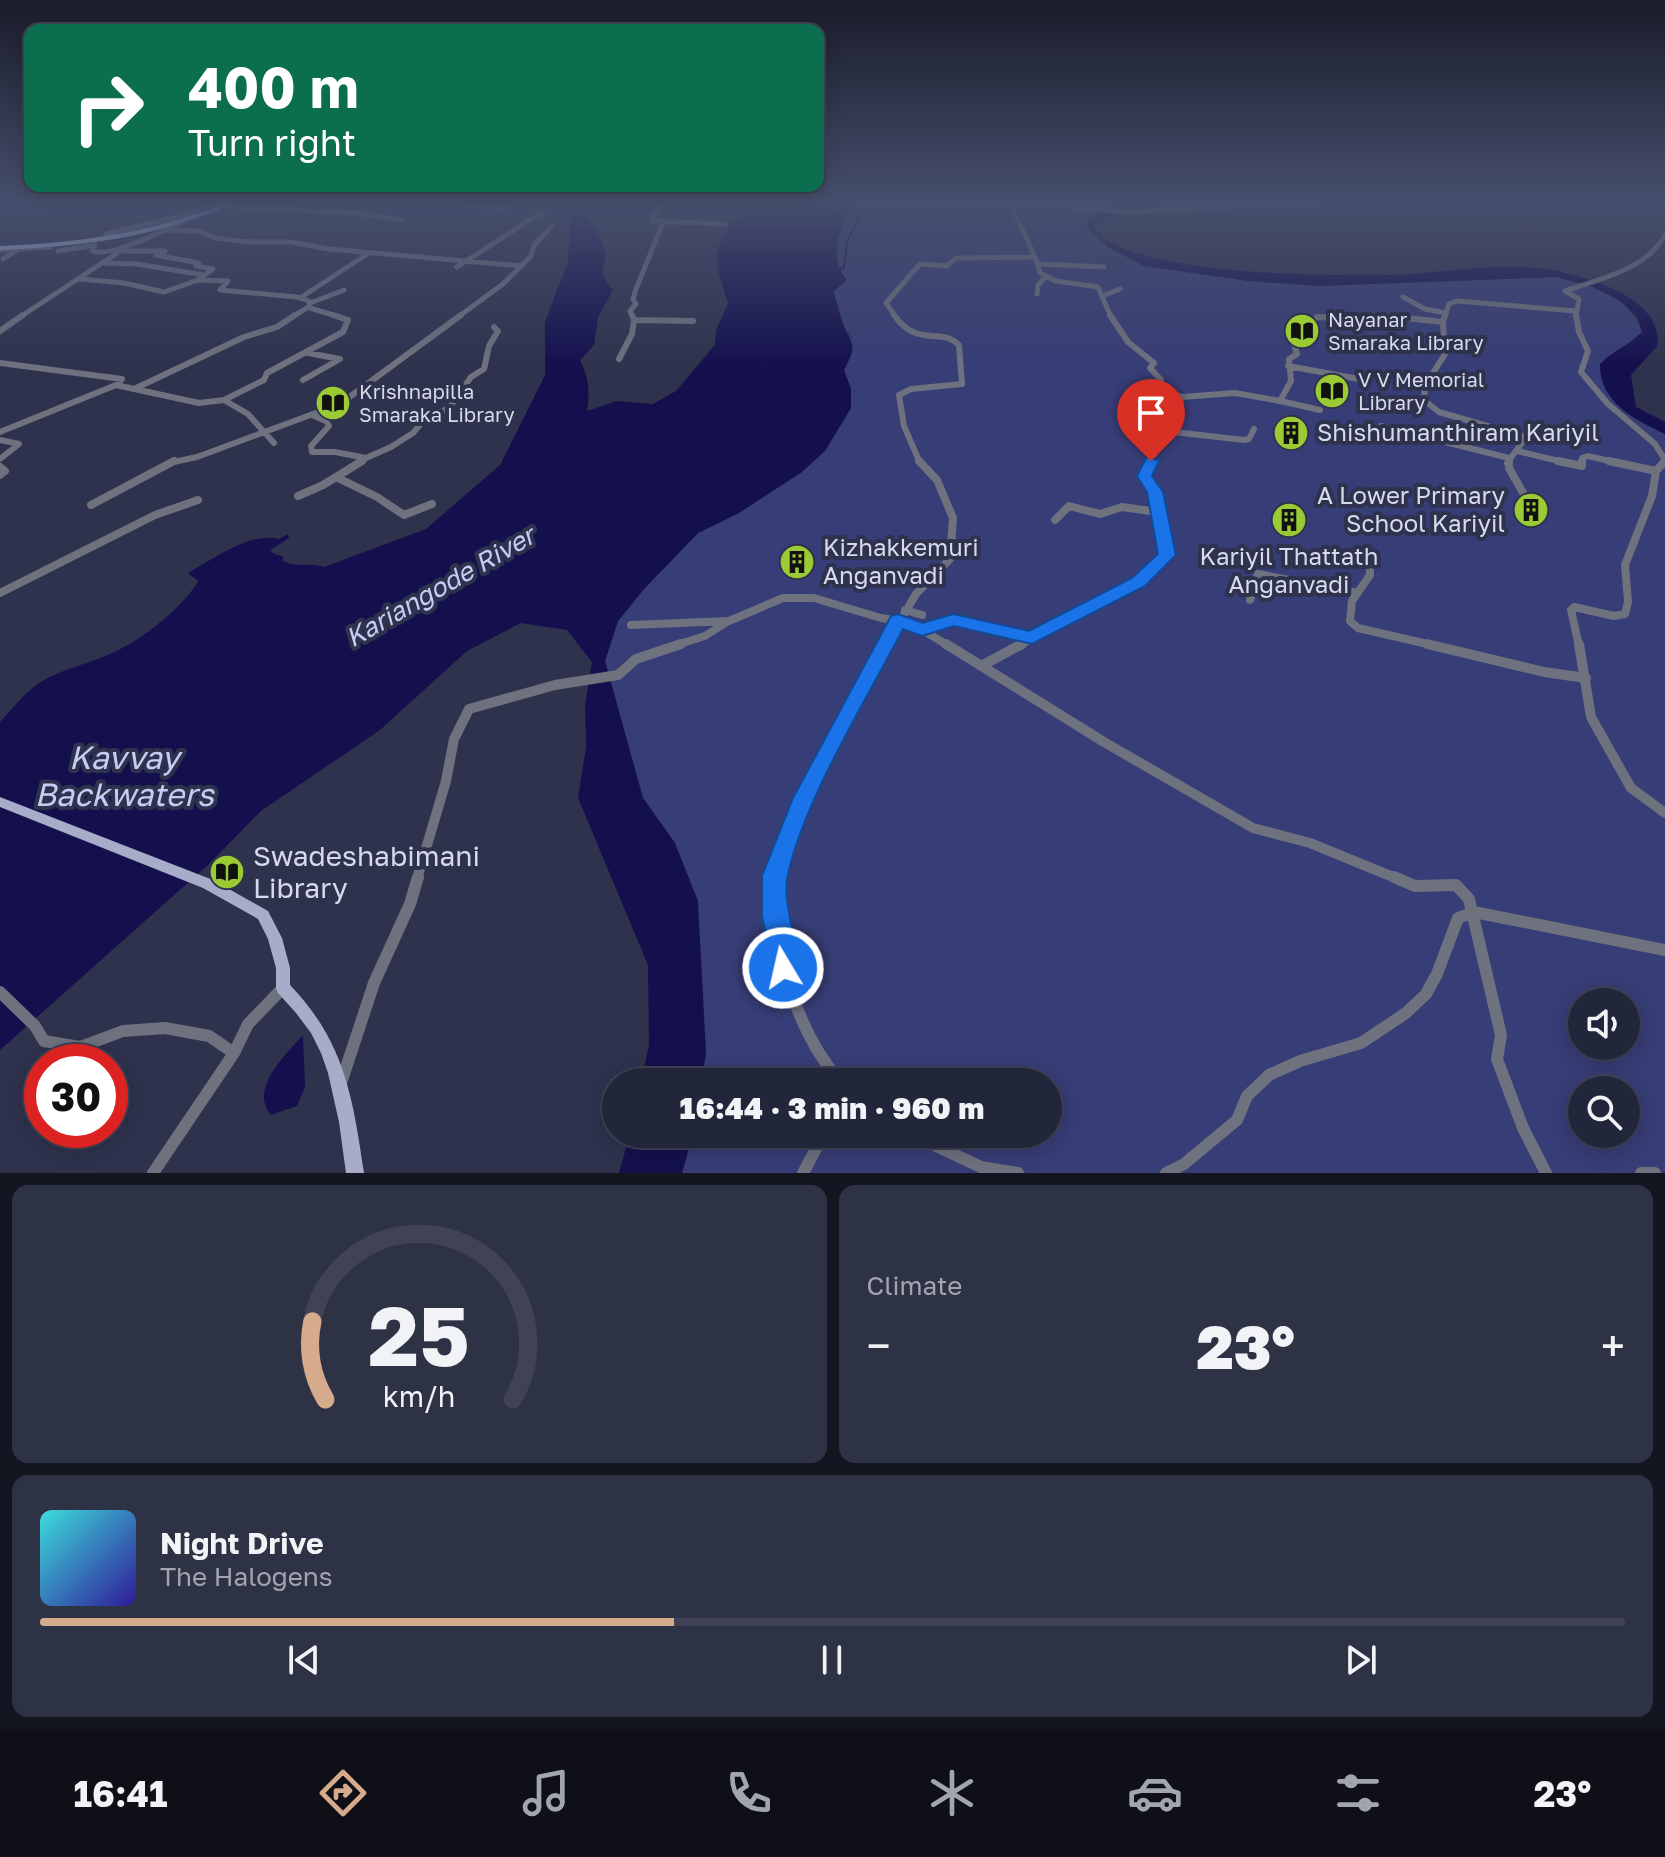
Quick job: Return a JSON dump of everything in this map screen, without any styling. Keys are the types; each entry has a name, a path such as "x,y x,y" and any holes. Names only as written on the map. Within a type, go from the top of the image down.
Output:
{"main road":[{"path":"0,802 208,884 263,915 275,938 283,968 283,988 305,1009 319,1032 340,1088 346,1106 355,1173"}],"street":[{"path":"3,259 6,257"},
{"path":"0,331 111,257"},
{"path":"79,279 124,283 164,292 198,280 213,269 165,257"},
{"path":"300,298 364,257"},
{"path":"423,257 522,266"},
{"path":"457,267 474,257"},
{"path":"91,505 180,458 197,457 345,401 388,371 418,344 494,291 530,257"},
{"path":"619,359 632,334 634,320 630,311 636,304 633,299 637,285 650,257"},
{"path":"828,1068 787,987 775,916 774,876 804,798 898,621 916,594 950,559 953,518 937,480 920,463 904,426 899,395 911,389 962,384 959,345 954,340 914,335 903,328 886,303 926,257"},
{"path":"920,264 947,266 956,258 965,257"},
{"path":"1026,257 1033,257 1045,277 1095,285 1105,295 1112,318 1121,327 1122,335 1154,363 1150,368 1161,380 1161,390 1182,397 1235,393 1320,410"},
{"path":"1647,257 1598,281 1565,291 1579,299 1575,311 1580,338 1588,351 1581,372 1608,404 1655,444 1665,461 1656,471 1656,492 1624,568 1629,606 1625,614 1614,616 1574,607 1571,610 1591,717 1631,788 1665,813"},
{"path":"102,263 137,264 204,275"},
{"path":"1039,264 1104,267"},
{"path":"1037,294 1038,285 1045,277"},
{"path":"116,385 199,403 224,400 264,380 267,373 343,332 348,322 300,298 227,292 220,290 228,281 198,280"},
{"path":"1105,295 1120,289"},
{"path":"133,389 244,337 277,327 310,304 344,290"},
{"path":"1403,297 1425,309 1446,313"},
{"path":"1526,498 1524,488 1509,471 1509,458 1524,440 1522,436 1439,412 1424,400 1425,387 1432,372 1445,358 1443,322 1449,304 1457,301 1575,311"},
{"path":"1280,401 1291,381 1289,359 1297,354 1293,341 1317,317 1354,319 1389,316 1443,322"},
{"path":"634,320 693,321"},
{"path":"298,496 404,439 423,421 454,403 471,377 484,369 489,346 498,331 494,327"},
{"path":"303,380 340,359 307,352"},
{"path":"0,363 38,365 66,373 123,381 0,432"},
{"path":"1288,366 1359,379"},
{"path":"983,665 1100,604 1153,571 1167,555 1155,492 1144,472 1156,448 1156,430 1176,415 1182,397"},
{"path":"224,400 248,414 274,443"},
{"path":"312,415 329,423 326,431 311,446 312,452 341,452 366,458"},
{"path":"1381,426 1509,458"},
{"path":"1156,430 1244,440 1249,439 1254,429"},
{"path":"0,440 19,444 0,459"},
{"path":"1517,451 1582,466 1582,458 1588,456 1656,471"},
{"path":"0,467 5,471 0,475"},
{"path":"336,477 377,497 404,515 432,504"},
{"path":"0,593 155,515 198,500"},
{"path":"1055,520 1069,506 1100,514 1121,506 1158,512"},
{"path":"1370,565 1370,575 1352,601 1350,621 1358,628 1544,672 1586,678"},
{"path":"1250,600 1258,574 1357,593"},
{"path":"340,1088 374,983 410,904 446,781 454,739 469,709 555,685 618,675 627,663 668,646 704,637 729,621 783,598 814,598 922,629 1104,742 1253,828 1310,843 1415,886 1456,885 1469,899 1474,912 1501,1035 1497,1059 1523,1128 1546,1173"},
{"path":"905,610 922,615"},
{"path":"922,629 953,620 1032,638"},
{"path":"631,625 729,621"},
{"path":"1166,1173 1184,1164 1237,1120 1247,1096 1269,1075 1300,1061 1361,1043 1406,1013 1426,994 1437,974 1458,918 1474,912 1665,950"},
{"path":"153,1173 234,1053 252,1015 283,988"},
{"path":"0,992 35,1026 44,1041 80,1047 123,1031 165,1028 209,1036 234,1053"},
{"path":"803,1173 816,1148"},
{"path":"941,1148 981,1167 1018,1173"},
{"path":"1641,1173 1655,1173"}],"shaded area":[{"path":"839,257 1128,257 1144,266 1249,281 1319,286 1556,277 1595,288 1628,309 1642,332 1600,364 1602,378 1612,399 1621,408 1665,434 1665,1173 682,1173 689,1148 1062,1148 1062,1068 703,1068 706,1053 675,843 643,798 605,661 618,621 698,533 739,513 825,451 851,408 851,389 844,369 852,337 845,328 833,291"}],"water":[{"name":"Kavvay Backwaters","path":"568,257 605,257 603,272 613,290 598,317 594,345 580,360 588,385 587,411 616,401 653,404 676,391 715,345 716,330 728,303 717,257 837,257 847,280 833,292 852,345 852,353 844,370 851,389 851,408 825,451 802,472 739,513 698,533 618,621 605,661 643,798 675,843 698,901 706,1053 703,1068 644,1068 649,1045 648,965 578,798 586,747 585,704 592,662 567,630 521,623 467,651 380,730 261,811 209,864 0,1050 0,722 39,683 125,647 149,631 173,612 192,591 198,581 188,573 232,548 256,539 279,539 288,534 289,538 270,550 274,554 283,556 283,561 288,563 324,567 426,529 500,465 545,375 545,322"},
{"path":"1126,257 1150,257 1232,270 1281,273 1393,275 1516,267 1557,271 1588,279 1623,294 1650,316 1656,330 1657,346 1631,375 1636,407 1665,422 1665,434 1631,416 1606,389 1600,364 1642,332 1637,317 1622,302 1593,287 1556,277 1319,286 1249,281 1144,266"},
{"path":"303,1035 305,1087 297,1106 270,1115 264,1099 268,1080 278,1063"},
{"path":"626,1148 689,1148 682,1173 619,1173"}],"waterway":[{"path":"840,269 844,268 846,257"}],"place":[{"name":"Nayanar Smaraka Library","path":"1302,331"},
{"name":"V V Memorial Library","path":"1332,391"},
{"name":"Krishnapilla Smaraka Library","path":"333,403"},
{"name":"Shishumanthiram Kariyil","path":"1291,433"},
{"name":"A Lower Primary School Kariyil","path":"1531,510"},
{"name":"Kariyil Thattath Anganvadi","path":"1289,520"},
{"name":"Kizhakkemuri Anganvadi","path":"797,562"},
{"name":"Swadeshabimani Library","path":"227,872"}],"route":[{"path":"783,968 775,916 774,876 804,798 898,621 922,629 953,620 1032,638 1139,582 1167,555 1155,492 1144,472 1151,461"}],"water label":[{"name":"Kariangode River","path":"440,587"}]}
